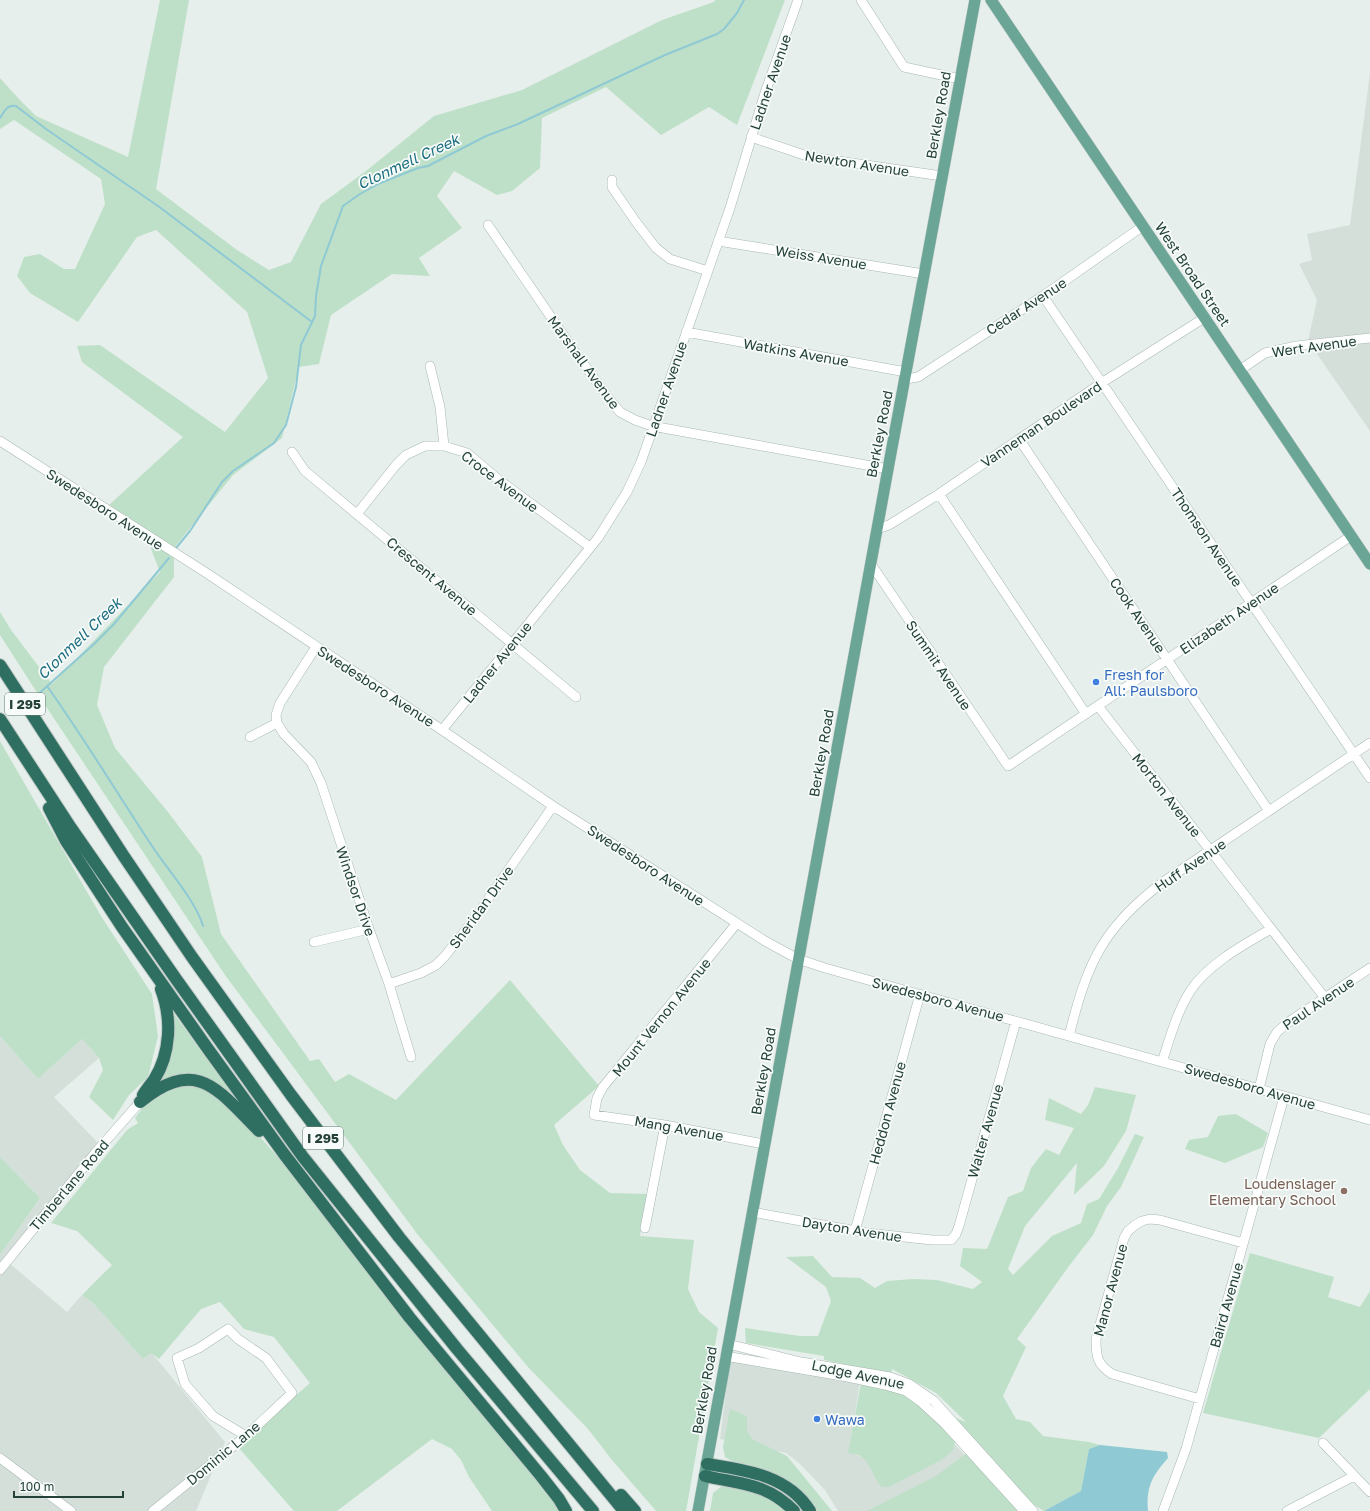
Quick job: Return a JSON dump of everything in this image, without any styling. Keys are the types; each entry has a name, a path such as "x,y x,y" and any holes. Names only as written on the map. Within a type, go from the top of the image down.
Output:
{"highway":[{"name":"I 295","path":"0,665 123,855 188,951 292,1095 399,1237 624,1511"},
{"name":"I 295","path":"0,719 75,835 303,1157 457,1348 593,1511"},
{"path":"25,758 66,841 155,975 284,1154 410,1318 541,1476 559,1499 566,1511"},
{"path":"140,1102 157,1074 168,1044 169,1021 165,1000 155,975"},
{"path":"140,1102 154,1090 174,1081 193,1079 202,1082 214,1087 284,1154"},
{"path":"399,1237 416,1246 551,1413 635,1511"},
{"path":"707,1464 766,1477 782,1483 798,1496 810,1511"},
{"path":"704,1476 763,1488 776,1495 794,1511"}],"main road":[{"name":"Berkley Road","path":"698,1511 725,1356 975,0"},
{"name":"West Broad Street","path":"991,0 1370,564"}],"street":[{"name":"Ladner Avenue","path":"442,730 598,538 627,492 641,462 652,426 708,271 765,93 798,0"},
{"path":"861,0 904,67 960,79"},
{"name":"Newton Avenue","path":"751,137 810,158 942,176"},
{"path":"612,180 612,187 656,248 670,259 708,271"},
{"name":"Marshall Avenue","path":"488,225 577,355 620,412 635,420 652,426 888,469"},
{"name":"Cedar Avenue","path":"906,375 918,377 1043,296 1143,226"},
{"name":"Weiss Avenue","path":"718,241 924,274"},
{"name":"Thomson Avenue","path":"1043,296 1103,382 1370,778"},
{"name":"Vanneman Boulevard","path":"878,529 889,525 939,494 1103,382 1204,318"},
{"name":"Watkins Avenue","path":"686,332 906,375"},
{"name":"Wert Avenue","path":"1240,370 1265,353 1296,346 1370,338"},
{"path":"430,366 440,407 444,446"},
{"name":"Cook Avenue","path":"1019,439 1269,811"},
{"name":"Swedesboro Avenue","path":"0,441 208,574 553,806 765,941 798,959 1370,1120"},
{"name":"Croce Avenue","path":"357,514 396,465 406,455 425,446 444,446 467,453 499,480 590,547"},
{"name":"Crescent Avenue","path":"292,452 305,471 576,697"},
{"path":"939,494 1086,714"},
{"name":"Elizabeth Avenue","path":"1008,766 1351,536"},
{"name":"Summit Avenue","path":"871,564 1008,766"},
{"path":"250,737 277,723 276,715 280,703 316,647"},
{"name":"Morton Avenue","path":"1098,706 1325,998"},
{"name":"Windsor Drive","path":"277,723 284,734 311,762 316,772 389,984 411,1057"},
{"name":"Huff Avenue","path":"1069,1036 1088,971 1099,949 1114,926 1144,896 1370,743"},
{"name":"Sheridan Drive","path":"389,984 421,973 436,965 445,956 475,918 553,806"},
{"name":"Mount Vernon Avenue","path":"594,1115 597,1098 604,1087 737,923"},
{"path":"314,942 369,929"},
{"path":"1162,1062 1180,1011 1191,989 1208,972 1228,956 1271,929"},
{"name":"Paul Avenue","path":"1259,1089 1270,1044 1277,1032 1290,1021 1370,968"},
{"name":"Heddon Avenue","path":"855,1231 920,994"},
{"name":"Walter Avenue","path":"951,1240 956,1234 959,1226 1016,1021"},
{"name":"Baird Avenue","path":"1163,1511 1186,1449 1284,1097"},
{"name":"Timberlane Road","path":"0,1270 140,1102"},
{"name":"Mang Avenue","path":"594,1115 665,1125 764,1144"},
{"path":"645,1228 665,1125"},
{"name":"Dayton Avenue","path":"752,1212 855,1231 932,1240 951,1240"},
{"name":"Manor Avenue","path":"1200,1399 1112,1374 1099,1362 1096,1354 1096,1339 1110,1286 1124,1238 1135,1225 1142,1221 1160,1220 1244,1243"},
{"name":"Dominic Lane","path":"153,1511 246,1436 292,1393 266,1358 238,1339 228,1329 200,1348 178,1358 185,1384 213,1416 246,1436"},
{"name":"Lodge Avenue","path":"728,1344 802,1362 890,1378 909,1384 934,1401 1033,1511"},
{"name":"Lodge Avenue","path":"725,1356 848,1377 885,1385 906,1392 920,1401 945,1424 1024,1511"},
{"path":"1323,1443 1370,1492"},
{"path":"0,1458 71,1511"},
{"path":"1287,1511 1354,1476"}],"shaded area":[{"path":"1370,73 1370,431 1308,341 1317,300 1299,264 1312,260 1307,234 1350,225"},
{"path":"0,1036 38,1079 82,1039 99,1058 54,1097 102,1147 8,1262 67,1312 82,1295 93,1303 143,1359 151,1352 225,1442 196,1511 0,1511 0,1255 40,1198 0,1157"},
{"path":"730,1359 860,1382 849,1452 869,1460 952,1441 968,1459 874,1511 838,1511 825,1490 799,1463 786,1453 720,1439"}],"green space":[{"path":"160,0 189,0 156,189 237,250 269,270 291,262 321,204 366,171 434,116 522,90 662,20 714,2 715,0 785,0 737,125 709,107 661,135 606,87 542,118 540,168 512,191 497,195 454,171 437,196 462,228 419,258 430,276 392,274 331,315 319,364 299,367 282,438 233,475 174,548 174,577 104,667 97,705 115,748 168,812 202,857 221,934 310,1061 319,1059 335,1082 349,1074 396,1100 510,980 599,1086 554,1125 563,1145 580,1170 610,1193 647,1194 640,1236 694,1240 688,1289 699,1312 718,1328 686,1511 656,1511 612,1460 588,1429 528,1367 418,1235 225,975 0,635 0,612 11,630 52,684 160,572 143,528 108,506 183,437 82,362 77,346 100,345 225,432 268,378 247,312 156,230 137,237 78,322 30,293 17,276 24,257 40,254 64,269 75,269 105,204 101,179 14,120 0,129 0,78 36,116 128,157"},
{"path":"0,741 101,916 152,994 158,1036 148,1077 129,1095 113,1120 89,1097 103,1070 99,1058 82,1039 38,1079 0,1036"},
{"path":"174,1014 239,1101 192,1073 159,1080 171,1055"},
{"path":"198,1085 213,1091 247,1122 290,1171 548,1491 558,1511 492,1511 469,1477 461,1460 452,1449 432,1439 337,1511 294,1511 238,1447 310,1383 274,1337 244,1329 220,1302 201,1309 159,1359 151,1353 143,1359 93,1303 82,1295 112,1265 77,1231 51,1223 127,1130 138,1123 135,1118 150,1098 169,1086"},
{"path":"1095,1087 1136,1095 1126,1131 1104,1166 1074,1195 1077,1163 1025,1226 1008,1269 1013,1275 1052,1236 1081,1223 1087,1204 1099,1199 1118,1168 1135,1134 1144,1137 1121,1187 1107,1206 1093,1235 1017,1339 1026,1347 1003,1396 1016,1419 1030,1422 1043,1436 1089,1442 1100,1445 1089,1449 1081,1491 1044,1511 1034,1505 953,1417 966,1422 936,1393 892,1369 891,1374 824,1360 824,1356 746,1343 745,1328 800,1336 818,1336 831,1301 826,1287 786,1257 813,1256 832,1277 860,1278 875,1288 887,1281 913,1279 937,1280 973,1289 982,1282 960,1266 963,1248 987,1249 1008,1197 1023,1191 1031,1168 1046,1149 1059,1155 1074,1128 1045,1120 1049,1098 1081,1114 1088,1105"},
{"path":"1236,1114 1268,1133 1263,1147 1225,1163 1185,1149 1189,1140 1208,1137 1218,1116"},
{"path":"0,1157 40,1198 0,1255"},
{"path":"1250,1253 1334,1277 1328,1297 1360,1307 1370,1291 1370,1389 1319,1438 1203,1413"},
{"path":"861,1383 899,1392 919,1403 955,1441 953,1450 943,1459 889,1487 882,1487 876,1480 864,1459 860,1456 848,1453"},
{"path":"730,1409 747,1416 747,1430 752,1439 787,1456 832,1511 818,1511 801,1490 791,1482 772,1473 731,1461 725,1457 723,1447"},
{"path":"967,1453 1019,1511 867,1511 936,1476"},
{"path":"722,1486 739,1488 769,1496 789,1511 710,1511 713,1493"}],"water":[{"path":"1100,1445 1167,1452 1168,1458 1154,1476 1149,1488 1148,1511 1044,1511 1081,1491 1089,1449"}],"waterway":[{"name":"Clonmell Creek","path":"176,548 190,531 222,482 233,471 274,443 286,425 296,387 301,345 315,316 316,296 321,266 343,206 378,184 418,168 428,166 486,136 518,124 665,55 717,34 724,29 737,13 744,0"},
{"path":"0,118 8,107 16,106 46,129 158,206 312,322"},
{"name":"Clonmell Creek","path":"35,697 114,624 169,558"},
{"path":"47,686 152,846 188,896 203,926"}],"place":[{"name":"Fresh for All: Paulsboro","path":"1096,682"},
{"name":"Loudenslager Elementary School","path":"1344,1191"},
{"name":"Wawa","path":"817,1419"}]}
